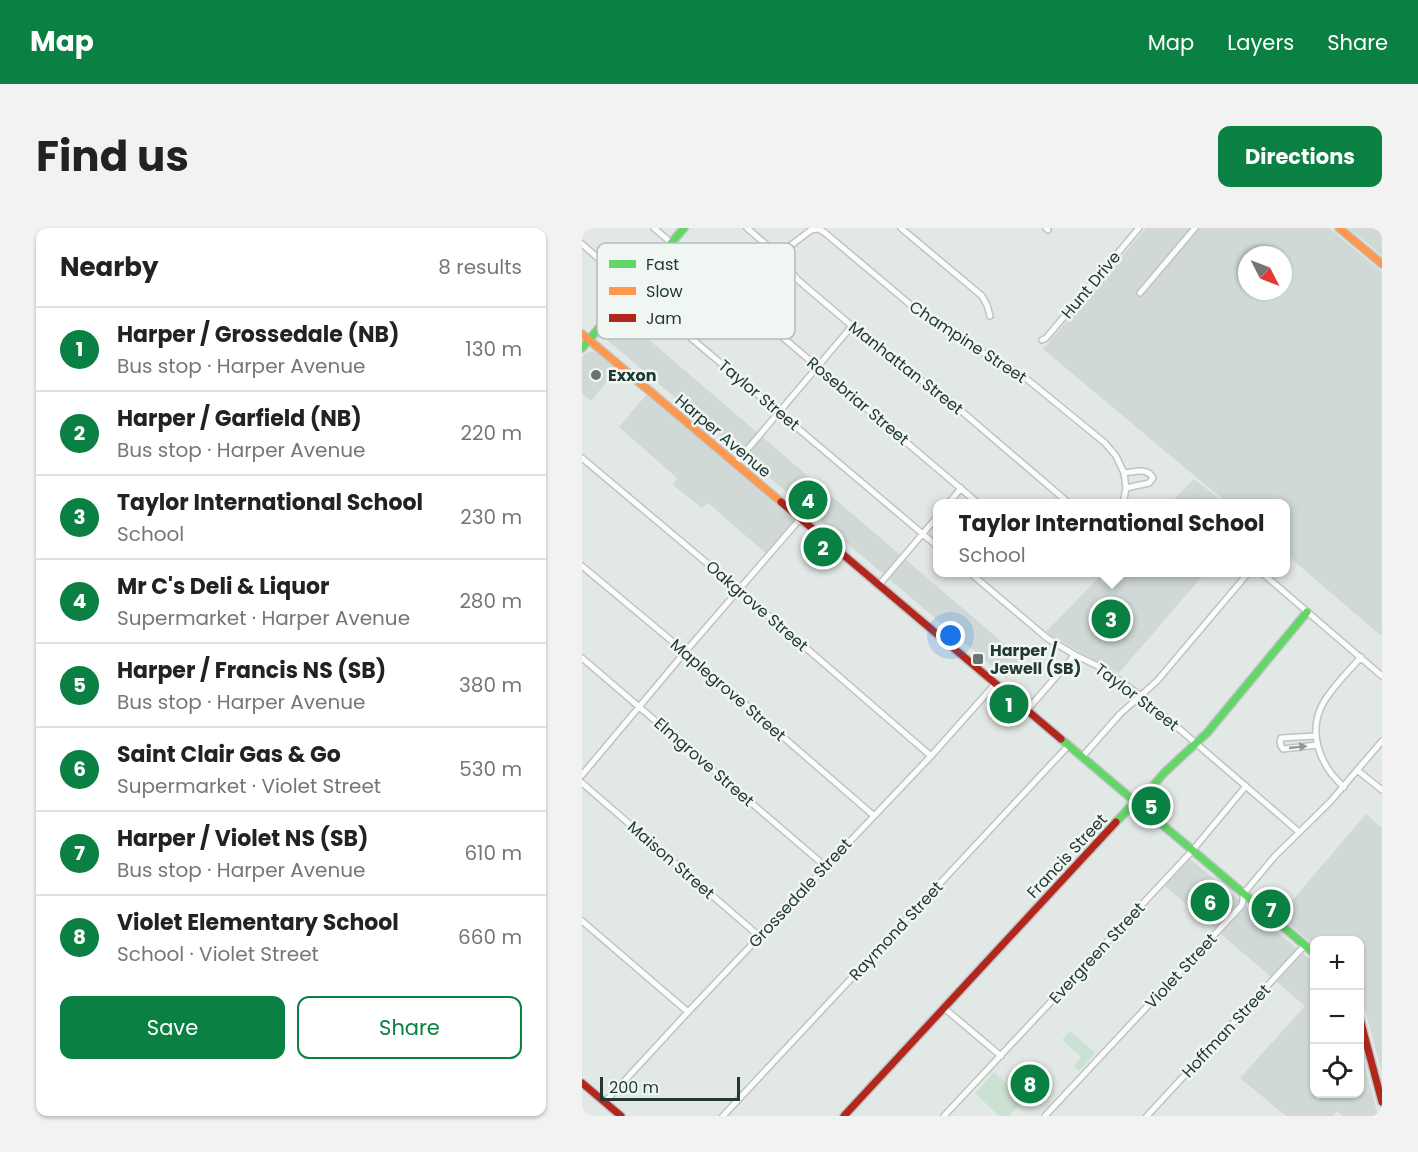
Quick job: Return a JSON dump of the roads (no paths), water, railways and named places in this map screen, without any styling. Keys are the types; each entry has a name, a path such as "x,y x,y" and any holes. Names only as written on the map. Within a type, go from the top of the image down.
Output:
{"main road":[{"path":"671,243 684,228"},
{"path":"1339,228 1382,264"},
{"path":"582,348 597,331"},
{"name":"Harper Avenue","path":"582,334 1310,949"},
{"name":"Francis Street","path":"844,1116 1130,807 1196,744 1307,612"},
{"path":"1364,1037 1382,1102"},
{"path":"582,1083 621,1116"}],"street":[{"name":"Rosebriar Street","path":"654,228 671,243"},
{"name":"Manhattan Street","path":"747,228 764,243"},
{"path":"900,228 976,291 985,300 990,316"},
{"name":"Hunt Drive","path":"1042,340 1061,321 1139,228"},
{"path":"1140,293 1196,228"},
{"name":"Champine Street","path":"794,243 811,230 819,229 931,322 997,360 1049,396 1105,443 1116,456 1124,474 1126,488 1124,499"},
{"name":"Taylor Street","path":"582,244 597,257"},
{"name":"Manhattan Street","path":"795,276 892,360 945,397 1064,499"},
{"path":"735,464 852,326"},
{"name":"Taylor Street","path":"692,339 933,543"},
{"name":"Rosebriar Street","path":"786,339 973,499"},
{"name":"Oakgrove Street","path":"582,458 931,756"},
{"path":"1124,474 1147,471 1153,478 1149,483 1126,488"},
{"path":"952,499 961,488"},
{"path":"582,775 800,519"},
{"path":"879,585 933,522"},
{"name":"Maplegrove Street","path":"582,566 873,815"},
{"name":"Taylor Street","path":"974,577 1047,638 1074,655 1102,668 1141,696 1299,832"},
{"path":"1082,757 1120,714 1157,681 1246,577"},
{"path":"1266,577 1382,676"},
{"path":"1027,710 1074,655"},
{"path":"1344,787 1327,769 1322,760 1317,745 1317,721 1324,701 1361,657"},
{"name":"Elmgrove Street","path":"582,658 825,866"},
{"name":"Grossedale Street","path":"605,1102 931,756 996,683"},
{"path":"1316,736 1281,738 1280,746 1283,748 1317,745"},
{"name":"Violet Street","path":"1045,1116 1242,905 1244,893 1275,856 1344,787 1382,741"},
{"name":"Raymond Street","path":"723,1116 1068,745"},
{"path":"1358,770 1382,790"},
{"name":"Maison Street","path":"582,783 759,936"},
{"name":"Evergreen Street","path":"944,1116 1192,850 1246,786"},
{"path":"582,921 688,1012"},
{"name":"Hoffman Street","path":"1147,1116 1305,945"},
{"path":"944,1008 1001,1056"}],"place":[{"name":"Exxon","path":"596,375"},
{"name":"Mr C's Deli & Liquor","path":"808,500"},
{"name":"Harper / Garfield (NB)","path":"823,547"},
{"name":"Taylor International School","path":"1111,619"},
{"name":"Harper / Jewell (SB)","path":"978,659"},
{"name":"Harper / Grossedale (NB)","path":"1009,704"},
{"name":"Harper / Francis NS (SB)","path":"1151,806"},
{"name":"Saint Clair Gas & Go","path":"1210,902"},
{"name":"Harper / Violet NS (SB)","path":"1271,909"},
{"name":"Violet Elementary School","path":"1030,1084"}]}
